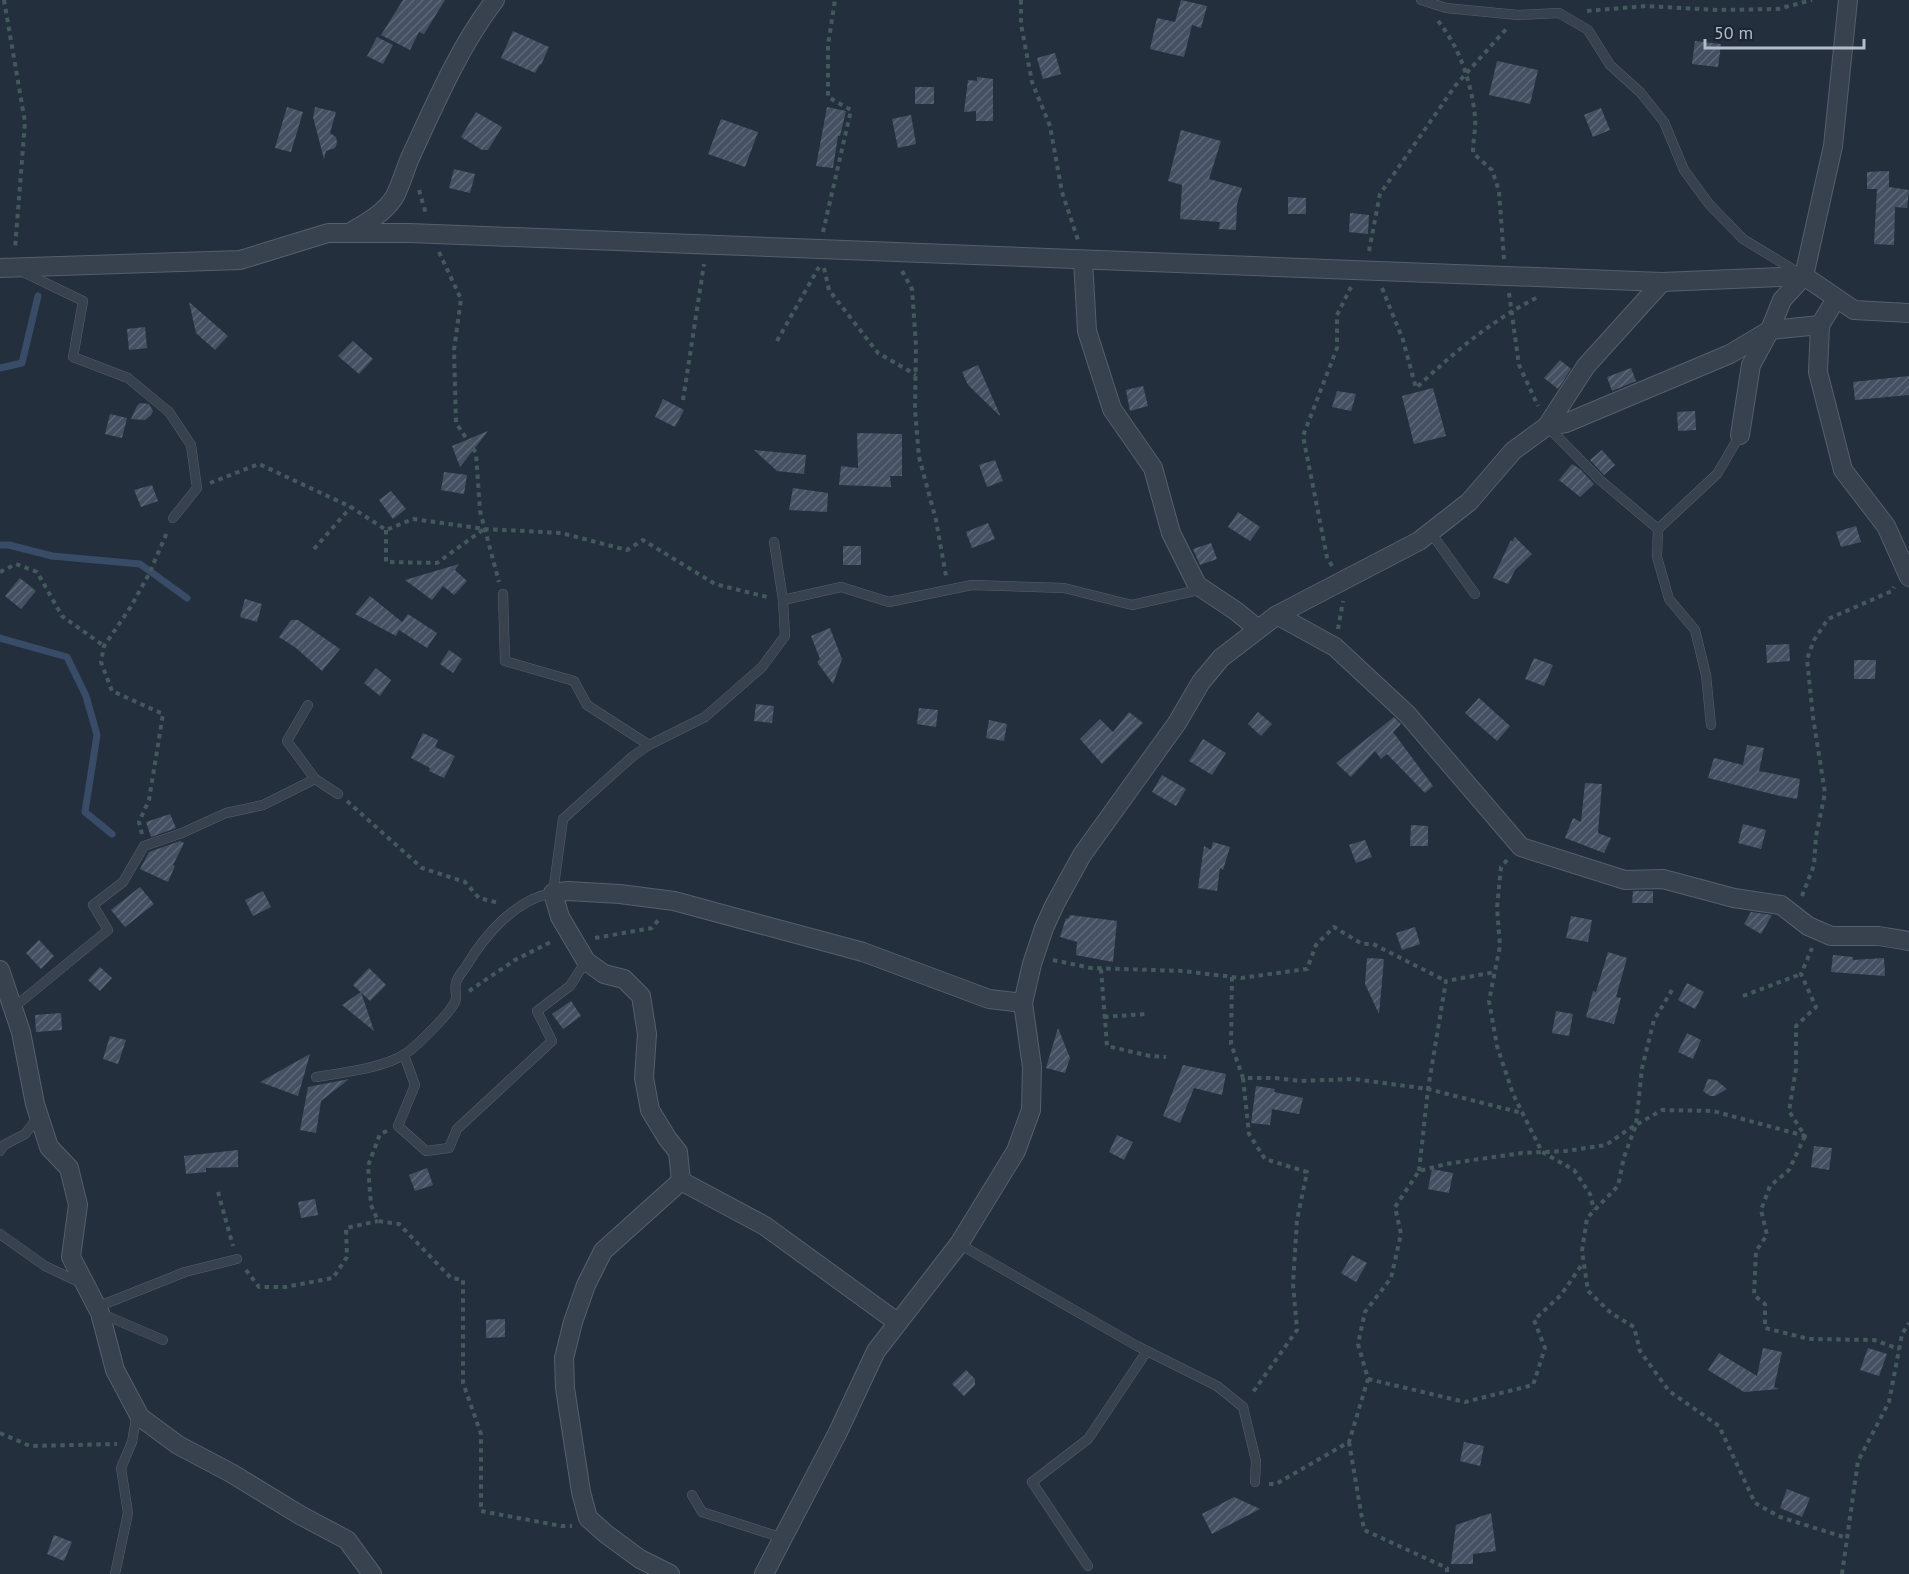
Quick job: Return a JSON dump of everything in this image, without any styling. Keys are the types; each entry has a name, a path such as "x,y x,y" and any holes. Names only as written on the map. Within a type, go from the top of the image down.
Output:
{"street":[{"path":"349,233 368,222 394,197 459,57 484,14 495,0"},
{"path":"1740,435 1751,365 1770,330 1782,300 1804,276 1833,146 1848,0"},
{"path":"7,268 240,260 328,233 431,234 1662,282 1804,276 1854,310 1909,313"},
{"path":"1083,260 1087,331 1112,409 1153,468 1171,533 1197,585 1258,629"},
{"path":"764,1574 838,1432 876,1351 959,1244 1016,1151 1031,1110 1032,1067 1023,1003 1044,928 1082,855 1177,723 1201,682 1221,658 1277,615 1419,541 1469,502 1513,451 1547,426 1586,366 1662,282"},
{"path":"1836,299 1820,325 1818,372 1843,470 1886,526 1907,574"},
{"path":"1547,426 1566,423 1730,354 1770,330 1820,325"},
{"path":"1277,615 1335,647 1407,714 1521,847 1624,880 1663,879 1734,898 1781,905 1808,926 1831,936 1879,936 1909,941"},
{"path":"681,1181 678,1152 650,1110 644,1078 647,1034 640,996 624,979 604,974 586,961 560,917 553,893 568,891 674,901 863,952 989,999 1023,1003"},
{"path":"0,969 21,1032 39,1116 49,1147 69,1168 78,1205 71,1257 99,1310 115,1370 140,1417 178,1445 346,1540 365,1569"},
{"path":"681,1181 765,1226 897,1322"},
{"path":"670,1574 640,1559 588,1518 581,1492 565,1388 564,1358 586,1285 603,1251 681,1181"}],"lane":[{"path":"1421,0 1446,8 1518,15 1559,13 1588,30 1610,65 1640,93 1664,122 1684,170 1709,204 1743,239 1804,276"},
{"path":"7,268 83,301 73,357 128,378 169,412 191,445 197,488 173,518"},
{"path":"1547,426 1600,480 1658,529"},
{"path":"1710,725 1706,675 1695,630 1669,599 1657,557 1658,529 1717,474 1740,435"},
{"path":"1431,533 1475,594"},
{"path":"316,1077 368,1068 404,1055 444,1017 456,1000 456,984 490,933 518,907 553,893 563,819 633,756 649,745 705,717 762,667 785,636 783,600 774,542"},
{"path":"783,600 842,587 889,602 972,585 1064,588 1132,605 1203,589"},
{"path":"503,594 505,661 574,681 587,705 649,745"},
{"path":"308,705 287,741 315,779 338,794"},
{"path":"13,1008 108,930 93,905 123,882 144,846 182,833 226,813 263,805 315,779"},
{"path":"404,1055 415,1084 398,1126 426,1151 449,1148 457,1129 552,1041 537,1011 570,986 586,961"},
{"path":"0,1151 4,1145 25,1134 39,1116"},
{"path":"0,1234 45,1266 86,1285"},
{"path":"959,1244 1147,1351 1217,1386 1243,1407 1256,1461 1255,1482"},
{"path":"99,1310 185,1272 237,1259"},
{"path":"99,1310 163,1340"},
{"path":"1088,1566 1032,1482 1088,1439 1147,1351"},
{"path":"115,1574 128,1513 121,1468 132,1442 137,1411"},
{"path":"692,1495 702,1512 783,1538"}],"path":[{"path":"4,0 25,122 7,268"},
{"path":"819,249 851,110 828,97 828,45 835,0"},
{"path":"1021,0 1021,24 1032,82 1050,126 1062,192 1077,232 1083,260"},
{"path":"1559,13 1646,6 1717,10 1778,9 1812,0"},
{"path":"1335,647 1347,579 1336,573 1327,557 1303,435 1337,348 1336,315 1367,270 1380,194 1455,86 1518,15"},
{"path":"1434,17 1448,34 1467,73 1475,117 1473,153"},
{"path":"410,159 431,234 461,299 454,350 456,423 476,453 480,511 503,594"},
{"path":"683,400 698,312 706,245"},
{"path":"891,252 912,289 916,345 915,410 919,457 936,520 949,590"},
{"path":"777,341 822,261 829,290 878,353 916,375"},
{"path":"1367,270 1402,340 1416,388 1459,347 1511,311 1539,297"},
{"path":"197,488 259,464 351,507 386,530"},
{"path":"314,549 351,507"},
{"path":"144,846 139,822 149,800 163,714 112,691 101,662 104,646 130,608 149,574 173,518"},
{"path":"386,530 413,519 485,529 561,533 627,550 643,540 715,584 783,600"},
{"path":"386,530 386,561 437,563 485,529"},
{"path":"0,572 16,564 37,572 62,616 104,646"},
{"path":"1793,915 1814,865 1816,836 1825,793 1807,659 1814,640 1828,619 1892,591 1907,574"},
{"path":"338,794 393,840 422,868 465,882 479,898 518,907"},
{"path":"1521,847 1501,867 1497,908 1500,946 1489,1001 1497,1046 1513,1094 1542,1152 1574,1170 1590,1194 1594,1210"},
{"path":"1035,957 1101,969 1183,971 1241,978 1307,969 1316,945 1334,927 1362,944 1372,944 1446,981 1495,972"},
{"path":"1805,1136 1789,1111 1796,1069 1796,1026 1816,1007 1801,974 1819,930"},
{"path":"1101,969 1107,1046 1150,1056 1166,1057"},
{"path":"1743,996 1801,974"},
{"path":"1232,977 1231,1044 1243,1078 1249,1134 1265,1159 1307,1172 1297,1220 1293,1284 1297,1330 1243,1407"},
{"path":"1446,981 1428,1089 1419,1171 1395,1207 1401,1234 1391,1278 1365,1312 1358,1344 1368,1379 1349,1442 1364,1530 1447,1568 1447,1574"},
{"path":"1672,990 1654,1020 1642,1068 1636,1125 1624,1157 1618,1186 1587,1218 1582,1251 1588,1291 1611,1313 1634,1327 1640,1351 1669,1391 1719,1426 1755,1503 1780,1517 1847,1538"},
{"path":"1104,1017 1146,1014"},
{"path":"1243,1078 1300,1081 1354,1079 1428,1089 1523,1113"},
{"path":"1419,1171 1473,1160 1542,1152 1566,1152 1606,1145 1662,1110 1713,1112 1805,1136"},
{"path":"378,1221 371,1205 368,1166 380,1134 398,1126"},
{"path":"1805,1136 1790,1170 1770,1186 1761,1210 1767,1235 1756,1251 1754,1295 1765,1304 1765,1328 1809,1340 1874,1340 1899,1348"},
{"path":"218,1192 237,1259 259,1287 285,1287 333,1278 346,1257 346,1228 378,1221 399,1224 451,1278 463,1280 463,1383 481,1434 481,1511 561,1526 596,1526"},
{"path":"1368,1379 1465,1402 1533,1385 1545,1348 1534,1320 1561,1295 1584,1262"},
{"path":"1842,1574 1858,1461 1889,1402 1902,1334 1909,1323"},
{"path":"0,1433 30,1446 103,1445 132,1442"},
{"path":"1255,1482 1276,1484 1349,1442"}],"building":[{"path":"403,0 445,0 424,34 419,32 410,50 381,35"},
{"path":"1181,0 1207,6 1201,28 1192,25 1184,57 1150,49 1157,18 1175,22"},
{"path":"513,31 549,47 535,73 501,58"},
{"path":"377,37 393,45 383,64 367,56"},
{"path":"1695,41 1721,44 1718,67 1692,64"},
{"path":"1055,53 1061,74 1043,79 1037,58"},
{"path":"1497,61 1538,70 1530,104 1489,95"},
{"path":"977,77 993,79 993,121 976,121 976,111 964,112 968,80 977,81"},
{"path":"915,87 934,87 934,104 915,104"},
{"path":"287,107 303,112 291,152 275,148"},
{"path":"315,107 336,112 330,133 336,137 337,143 335,148 326,151 324,159 313,117"},
{"path":"827,107 846,111 840,136 838,136 833,168 816,166"},
{"path":"1601,108 1610,130 1593,137 1584,115"},
{"path":"476,112 502,127 488,150 482,150 461,137"},
{"path":"911,115 916,144 898,148 892,119"},
{"path":"721,119 758,132 745,167 708,154"},
{"path":"1181,130 1221,141 1209,179 1242,188 1237,204 1236,230 1219,229 1220,222 1180,219 1182,185 1168,181"},
{"path":"454,169 475,174 470,193 449,188"},
{"path":"1889,171 1889,187 1909,190 1907,208 1895,207 1894,245 1874,244 1877,189 1867,189 1867,172"},
{"path":"1288,197 1306,198 1306,214 1288,214"},
{"path":"1350,213 1369,215 1368,234 1349,232"},
{"path":"189,302 228,336 215,350 196,333"},
{"path":"145,327 147,348 129,350 127,329"},
{"path":"353,341 373,359 359,374 338,356"},
{"path":"1560,360 1571,369 1558,389 1544,378"},
{"path":"978,365 1000,416 968,385 962,372"},
{"path":"1631,368 1636,381 1612,391 1607,377"},
{"path":"1909,376 1909,395 1855,400 1853,382"},
{"path":"1143,386 1148,406 1130,411 1126,390"},
{"path":"1433,388 1446,436 1414,444 1402,396"},
{"path":"1337,391 1356,394 1351,411 1332,407"},
{"path":"663,399 684,410 675,427 655,417"},
{"path":"140,403 149,404 153,411 151,415 145,420 131,419 137,406"},
{"path":"1695,411 1696,430 1678,431 1677,412"},
{"path":"110,414 127,418 122,438 105,434"},
{"path":"488,431 460,467 452,446"},
{"path":"857,433 902,434 902,476 890,476 891,487 839,485 841,466 858,468"},
{"path":"754,450 806,455 804,474 777,471"},
{"path":"1602,450 1615,465 1604,475 1590,460"},
{"path":"995,460 1003,481 987,487 979,465"},
{"path":"1572,464 1594,484 1580,497 1559,480"},
{"path":"444,472 467,475 464,494 441,490"},
{"path":"152,485 158,501 141,507 134,490"},
{"path":"793,488 828,493 827,512 789,510"},
{"path":"391,491 406,509 393,519 379,500"},
{"path":"1238,512 1260,527 1250,541 1228,527"},
{"path":"988,523 995,539 972,548 966,532"},
{"path":"1856,526 1861,542 1841,547 1836,532"},
{"path":"1515,537 1532,554 1515,570 1508,584 1493,578 1511,540 1512,542"},
{"path":"1211,543 1217,559 1200,565 1193,549"},
{"path":"843,546 861,546 861,565 843,565"},
{"path":"459,564 455,570 467,581 454,595 443,586 432,600 405,580"},
{"path":"20,578 36,591 21,609 5,596"},
{"path":"370,596 402,622 408,614 437,633 427,648 399,630 396,636 355,614"},
{"path":"245,599 262,604 257,622 240,617"},
{"path":"291,620 298,620 340,649 322,671 296,648 279,637"},
{"path":"830,628 842,659 833,684 817,662 820,659 811,636"},
{"path":"1789,644 1790,661 1767,663 1766,645"},
{"path":"449,650 462,659 453,673 440,664"},
{"path":"1534,658 1553,665 1544,686 1525,679"},
{"path":"1854,660 1876,660 1875,679 1854,679"},
{"path":"376,668 391,680 380,696 364,683"},
{"path":"1479,698 1510,726 1497,741 1465,713"},
{"path":"756,704 774,706 772,723 754,721"},
{"path":"919,708 938,710 936,727 917,724"},
{"path":"1129,712 1143,723 1102,764 1080,739 1100,719 1113,732"},
{"path":"1258,712 1272,724 1261,736 1248,724"},
{"path":"1394,717 1401,724 1393,732 1433,786 1425,793 1387,754 1381,759 1375,751 1351,777 1336,763"},
{"path":"989,720 1007,724 1004,741 986,738"},
{"path":"423,733 438,740 435,747 455,756 444,778 411,758"},
{"path":"1203,739 1226,753 1212,775 1189,761"},
{"path":"1747,745 1764,748 1759,771 1800,779 1797,799 1708,778 1714,758 1743,765"},
{"path":"1162,775 1186,789 1176,806 1152,792"},
{"path":"1585,783 1602,784 1598,833 1611,838 1604,853 1565,838 1573,818 1581,822"},
{"path":"170,814 176,828 151,837 146,822"},
{"path":"1743,824 1766,830 1761,849 1738,843"},
{"path":"1411,825 1428,826 1428,846 1410,846"},
{"path":"1365,840 1372,857 1356,863 1349,845"},
{"path":"180,841 184,843 173,865 175,866 168,882 140,869 149,852"},
{"path":"1213,842 1230,847 1223,870 1220,868 1217,891 1198,888 1204,846 1211,850"},
{"path":"140,887 154,904 125,927 111,910"},
{"path":"263,891 271,907 253,916 245,900"},
{"path":"1633,891 1653,891 1653,903 1632,903"},
{"path":"1751,912 1772,915 1761,934 1744,924"},
{"path":"1070,915 1117,921 1113,962 1076,955 1077,942 1060,937 1066,918 1068,919"},
{"path":"1571,916 1592,920 1588,942 1566,938"},
{"path":"1415,927 1420,944 1402,950 1396,933"},
{"path":"39,940 54,956 41,969 26,953"},
{"path":"1608,952 1627,958 1616,997 1621,998 1614,1024 1586,1017"},
{"path":"1833,955 1853,957 1853,960 1884,958 1885,976 1831,972"},
{"path":"1367,958 1384,959 1379,1014 1365,984"},
{"path":"100,967 112,978 100,991 88,980"},
{"path":"369,968 386,985 370,1001 353,985"},
{"path":"1687,983 1704,992 1695,1009 1678,1000"},
{"path":"361,992 374,1031 342,1005"},
{"path":"571,1001 581,1016 563,1029 552,1014"},
{"path":"1556,1011 1573,1014 1569,1036 1552,1033"},
{"path":"61,1013 62,1030 36,1032 35,1015"},
{"path":"1058,1028 1070,1058 1065,1073 1046,1068"},
{"path":"1687,1033 1701,1040 1693,1059 1678,1052"},
{"path":"110,1036 126,1040 118,1064 103,1059"},
{"path":"310,1054 298,1096 260,1082"},
{"path":"1183,1065 1226,1074 1222,1095 1194,1088 1180,1123 1163,1116"},
{"path":"349,1079 321,1101 316,1133 300,1130 308,1087"},
{"path":"1708,1079 1716,1080 1727,1089 1715,1096 1710,1096 1703,1091"},
{"path":"1256,1086 1303,1098 1299,1114 1272,1109 1270,1125 1251,1123"},
{"path":"1117,1135 1133,1142 1124,1160 1109,1152"},
{"path":"1814,1146 1832,1148 1829,1170 1811,1167"},
{"path":"238,1150 238,1167 206,1168 206,1172 186,1174 184,1156"},
{"path":"427,1168 433,1185 415,1191 409,1175"},
{"path":"1432,1169 1453,1173 1449,1193 1428,1189"},
{"path":"315,1199 318,1215 301,1218 298,1202"},
{"path":"1352,1255 1367,1263 1356,1282 1341,1273"},
{"path":"505,1319 505,1337 486,1338 486,1320"},
{"path":"1763,1348 1782,1352 1774,1387 1779,1389 1744,1392 1708,1370 1719,1353 1757,1376"},
{"path":"1868,1348 1887,1354 1879,1376 1860,1370"},
{"path":"966,1370 975,1379 975,1385 964,1396 952,1384"},
{"path":"1464,1442 1484,1446 1480,1466 1460,1461"},
{"path":"1787,1489 1810,1498 1802,1517 1780,1508"},
{"path":"1234,1497 1260,1509 1212,1534 1202,1514"},
{"path":"1491,1513 1496,1551 1473,1554 1473,1564 1451,1564 1456,1525"},
{"path":"54,1535 72,1542 64,1561 47,1554"}],"waterway":[{"path":"0,368 22,363 38,296"},
{"path":"0,545 9,545 52,556 140,564 187,598"},
{"path":"0,638 67,657 86,696 97,735 85,812 112,834"}]}
